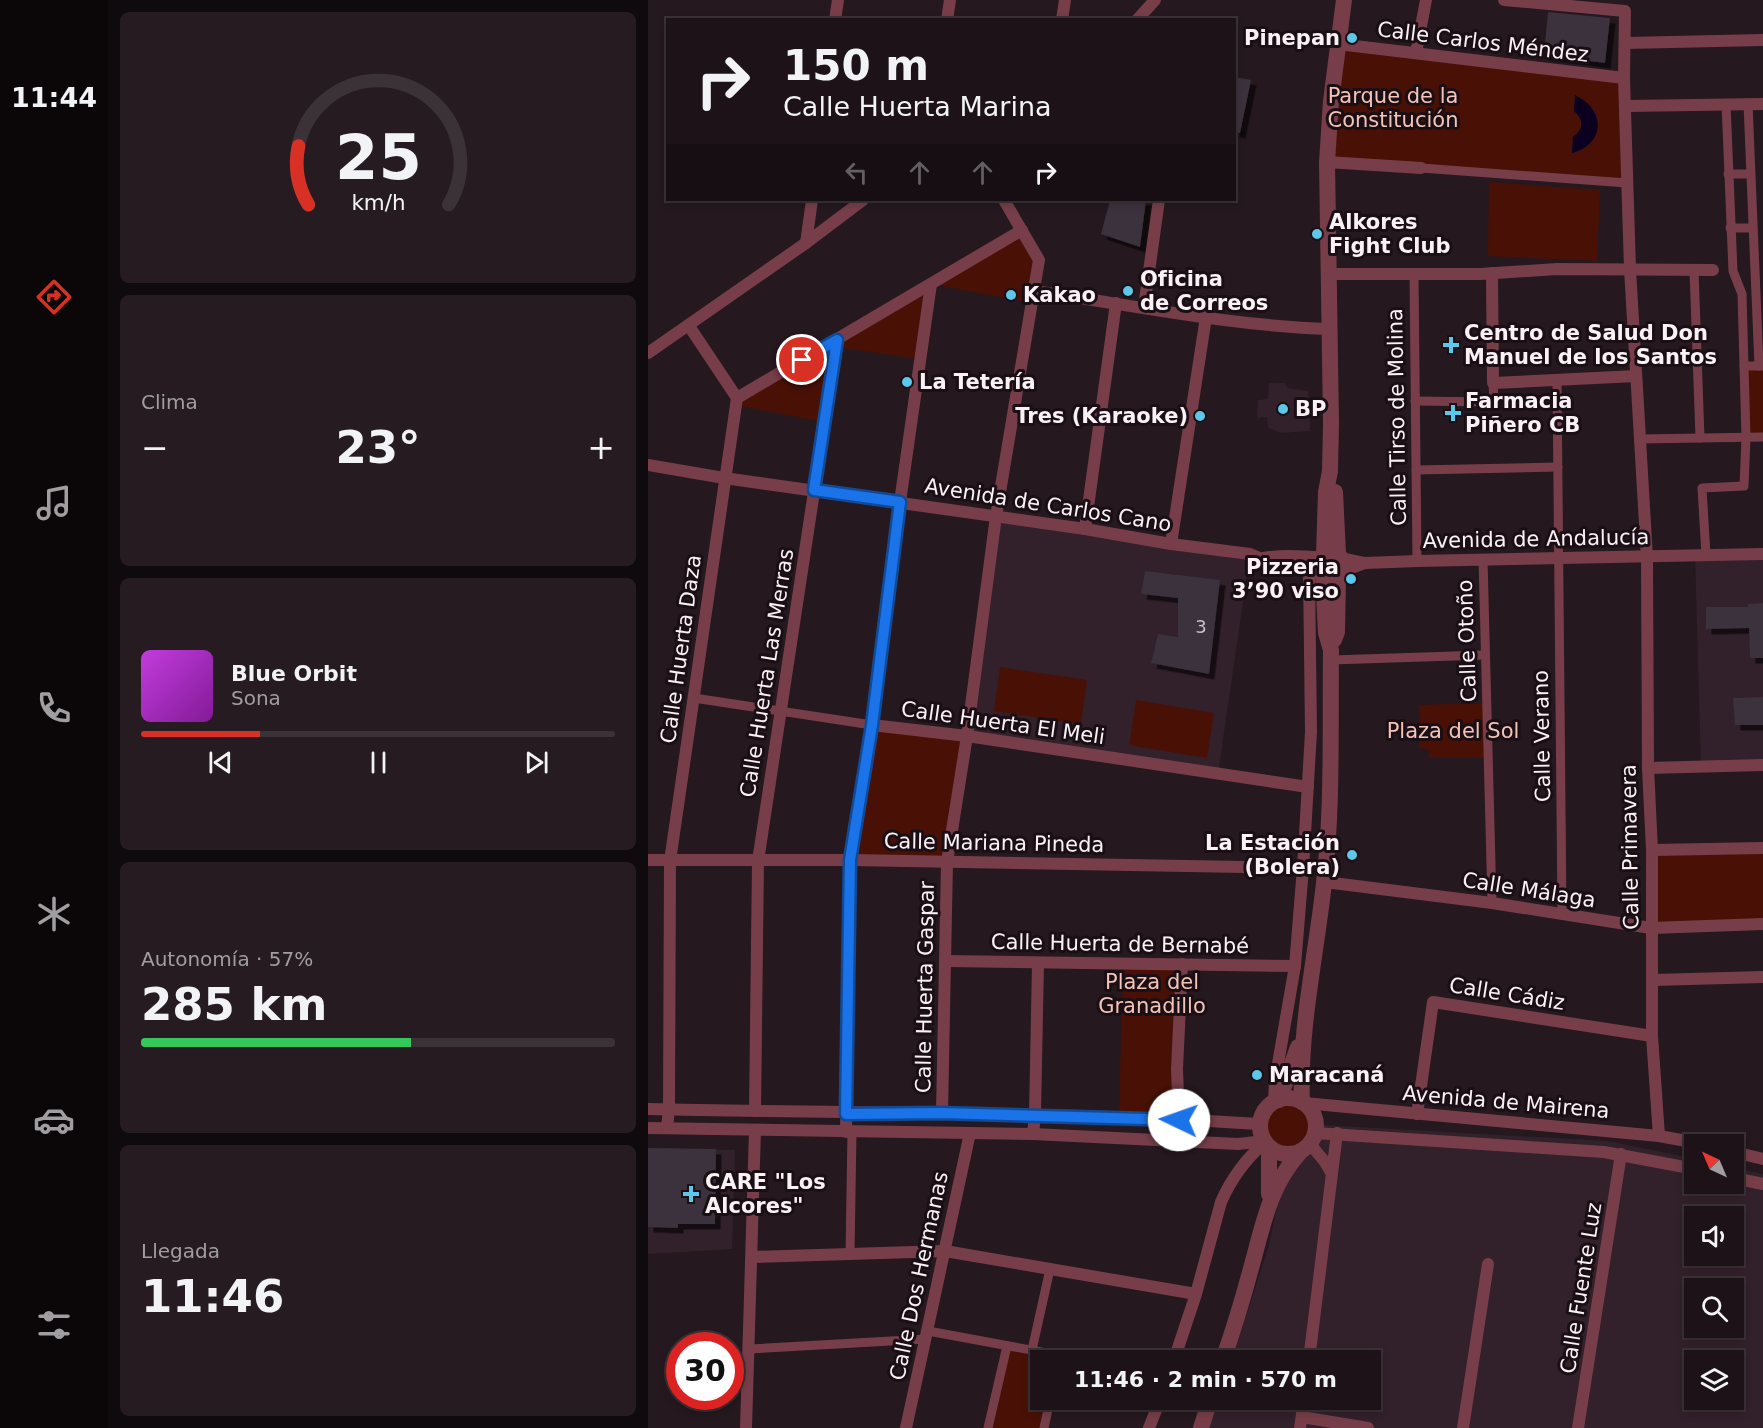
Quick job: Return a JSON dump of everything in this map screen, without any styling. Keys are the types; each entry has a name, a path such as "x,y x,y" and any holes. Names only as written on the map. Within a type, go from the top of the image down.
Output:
{"street":[{"path":"836,18 838,0"},
{"path":"947,18 950,0"},
{"path":"1062,18 1065,0"},
{"path":"1139,18 1155,0"},
{"path":"1303,1102 1301,1077 1325,882 1331,791 1331,655 1326,633 1328,565 1326,492 1330,471 1331,423 1328,162 1331,101 1344,0"},
{"path":"1416,53 1426,0"},
{"path":"1504,0 1625,11 1624,78 1630,269 1647,558"},
{"path":"1625,42 1763,39"},
{"name":"Calle Carlos Méndez","path":"1338,44 1624,78"},
{"path":"1706,555 1702,488 1744,486 1746,438 1742,294 1733,271 1726,104"},
{"path":"1744,366 1761,366 1759,294 1752,228 1748,104"},
{"path":"1625,106 1763,104"},
{"path":"1328,162 1627,183"},
{"path":"1728,174 1750,174"},
{"path":"806,243 812,201"},
{"path":"648,353 806,243 862,201"},
{"name":"Calle Huerta Gaspar","path":"942,1113 947,862 967,736 996,516 1039,260 1005,201"},
{"path":"1144,307 1159,201"},
{"path":"1730,228 1752,228"},
{"path":"689,326 737,398 1022,230"},
{"path":"1330,274 1479,274 1557,269 1733,271"},
{"path":"1694,270 1700,438"},
{"path":"1415,401 1494,402 1492,273"},
{"name":"Calle Tirso de Molina","path":"1414,274 1417,561"},
{"path":"850,1254 849,1132 846,1114 850,860 872,725 900,502 931,284"},
{"path":"1034,291 1206,317 1330,329"},
{"path":"1742,294 1759,294"},
{"path":"1085,529 1116,303"},
{"path":"1171,544 1206,317"},
{"name":"Calle Huerta Las Merras","path":"755,1111 758,861 837,340"},
{"path":"1493,383 1636,376"},
{"name":"Calle Verano","path":"1557,380 1562,915"},
{"name":"Calle Huerta Daza","path":"667,1128 670,861 737,398"},
{"path":"1639,439 1763,437"},
{"name":"Avenida de Carlos Cano","path":"648,465 1250,554 1274,564 1328,565"},
{"path":"1416,470 1558,467"},
{"name":"Avenida de Andalucía","path":"1328,565 1558,556 1647,558 1763,554"},
{"name":"Avenida de Carlos Cano","path":"1263,558 1276,555 1328,565"},
{"name":"Calle Otoño","path":"1483,558 1492,903"},
{"name":"Calle Primavera","path":"1647,558 1648,768 1652,850 1652,1036 1659,1136"},
{"path":"1276,1101 1275,1081 1295,966 1311,732 1328,565"},
{"path":"1331,655 1485,655"},
{"name":"Calle Huerta El Meli","path":"694,698 1308,787"},
{"path":"1648,768 1763,765"},
{"path":"1652,850 1763,848"},
{"name":"Calle Mariana Pineda","path":"648,860 850,860 1303,868"},
{"name":"Calle Málaga","path":"1325,882 1492,903 1652,928 1763,924"},
{"name":"Calle Huerta de Bernabé","path":"946,961 1295,966"},
{"path":"1034,1134 1038,963"},
{"path":"1179,1120 1177,1069 1182,964"},
{"path":"1653,980 1763,977"},
{"name":"Calle Cádiz","path":"1417,1114 1433,1002 1652,1036"},
{"path":"1276,1101 1306,1026"},
{"path":"1226,1350 1269,1203 1287,1166 1309,1142 1314,1116 1303,1102 1291,1098 1276,1101 1265,1110 1260,1124 1267,1143 1269,1203"},
{"name":"Avenida de Mairena","path":"1303,1102 1659,1136 1684,1141"},
{"path":"648,1109 846,1114 1035,1115 1260,1124"},
{"path":"648,1128 970,1132 1238,1144 1267,1143 1284,1154 1309,1142 1337,1133 1621,1154 1684,1167"},
{"path":"746,1428 755,1130"},
{"name":"Calle Dos Hermanas","path":"906,1428 970,1132"},
{"path":"1310,1350 1337,1133"},
{"path":"1309,1142 1332,1175"},
{"path":"1177,1350 1225,1192 1246,1161 1267,1143"},
{"name":"Calle Fuente Luz","path":"1578,1428 1621,1154"},
{"path":"1744,1154 1763,1159"},
{"path":"1744,1180 1763,1184"},
{"path":"752,1257 945,1251 1196,1294"},
{"path":"1463,1428 1488,1264"},
{"path":"749,1349 927,1335 1032,1350 1050,1269"},
{"path":"988,1428 1007,1346"},
{"path":"1044,1428 1048,1410"},
{"path":"1149,1428 1156,1410"},
{"path":"1201,1428 1207,1410"},
{"path":"1301,1422 1368,1428"}],"shaded area":[{"path":"1575,95 1591,108 1597,117 1598,125 1590,143 1572,153 1573,137 1581,128 1580,118 1574,111"},
{"name":"BP","path":"1269,383 1285,383 1287,388 1308,391 1310,431 1281,433 1268,428 1267,417 1257,418 1258,400 1268,399"},
{"path":"996,516 1250,554 1218,774 967,736"},
{"path":"1763,554 1763,765 1701,767 1695,555"},
{"path":"1324,1125 1608,1141 1684,1157 1684,1194 1744,1194 1744,1170 1763,1174 1763,1428 1208,1428 1214,1410 1381,1410 1381,1350 1235,1350 1269,1245 1278,1201 1308,1126"},
{"name":"CARE \"Los Alcores\"","path":"648,1148 735,1150 732,1249 648,1254"}],"green space":[{"name":"Parque de la Constitución","path":"1338,44 1624,78 1627,183 1329,160"},
{"path":"1489,182 1600,190 1597,261 1488,256"},
{"path":"1022,230 1039,260 1032,303 931,284 920,359 836,347 824,422 736,405 737,398"},
{"path":"1744,366 1763,366 1763,437 1746,438"},
{"path":"1000,667 1087,680 1081,724 994,711"},
{"path":"1136,700 1214,713 1207,758 1129,745"},
{"name":"Plaza del Sol","path":"1487,703 1488,758 1429,758 1430,750 1419,748 1419,705"},
{"path":"872,725 967,736 947,862 850,860"},
{"path":"1763,848 1763,924 1651,928 1652,850"},
{"name":"Plaza del Granadillo","path":"1123,963 1182,964 1179,1120 1119,1117"},
{"path":"1288,1103 1304,1110 1311,1126 1304,1142 1288,1149 1272,1142 1265,1126 1272,1110"},
{"path":"1010,1351 1030,1355 1030,1410 1044,1410 1039,1428 993,1428"}],"building":[{"path":"1548,12 1610,18 1605,63 1544,55"},
{"path":"1236,77 1251,80 1240,133 1236,132"},
{"path":"1110,201 1146,201 1140,247 1101,234"},
{"path":"1145,571 1220,580 1209,674 1151,663 1158,634 1178,637 1178,598 1141,594"},
{"path":"1763,603 1763,658 1750,658 1749,628 1706,629 1706,607 1748,607 1748,604"},
{"path":"1763,697 1763,725 1735,725 1733,698"},
{"path":"648,1148 716,1149 715,1224 678,1224 678,1228 648,1227"}],"place":[{"name":"Pinepan","path":"1352,38"},
{"name":"Alkores Fight Club","path":"1317,234"},
{"name":"Oficina de Correos","path":"1128,291"},
{"name":"Kakao","path":"1011,295"},
{"name":"Centro de Salud Don Manuel de los Santos","path":"1451,345"},
{"name":"La Tetería","path":"907,382"},
{"name":"BP","path":"1283,409"},
{"name":"Farmacia Piñero CB","path":"1453,413"},
{"name":"Tres (Karaoke)","path":"1200,416"},
{"name":"Pizzeria 3’90 viso","path":"1351,579"},
{"name":"La Estación (Bolera)","path":"1352,855"},
{"name":"Maracaná","path":"1257,1075"},
{"name":"CARE \"Los Alcores\"","path":"691,1194"}],"route":[{"path":"802,360 837,340 814,490 900,502 872,725 850,860 846,1114 942,1113 1179,1120"}]}
